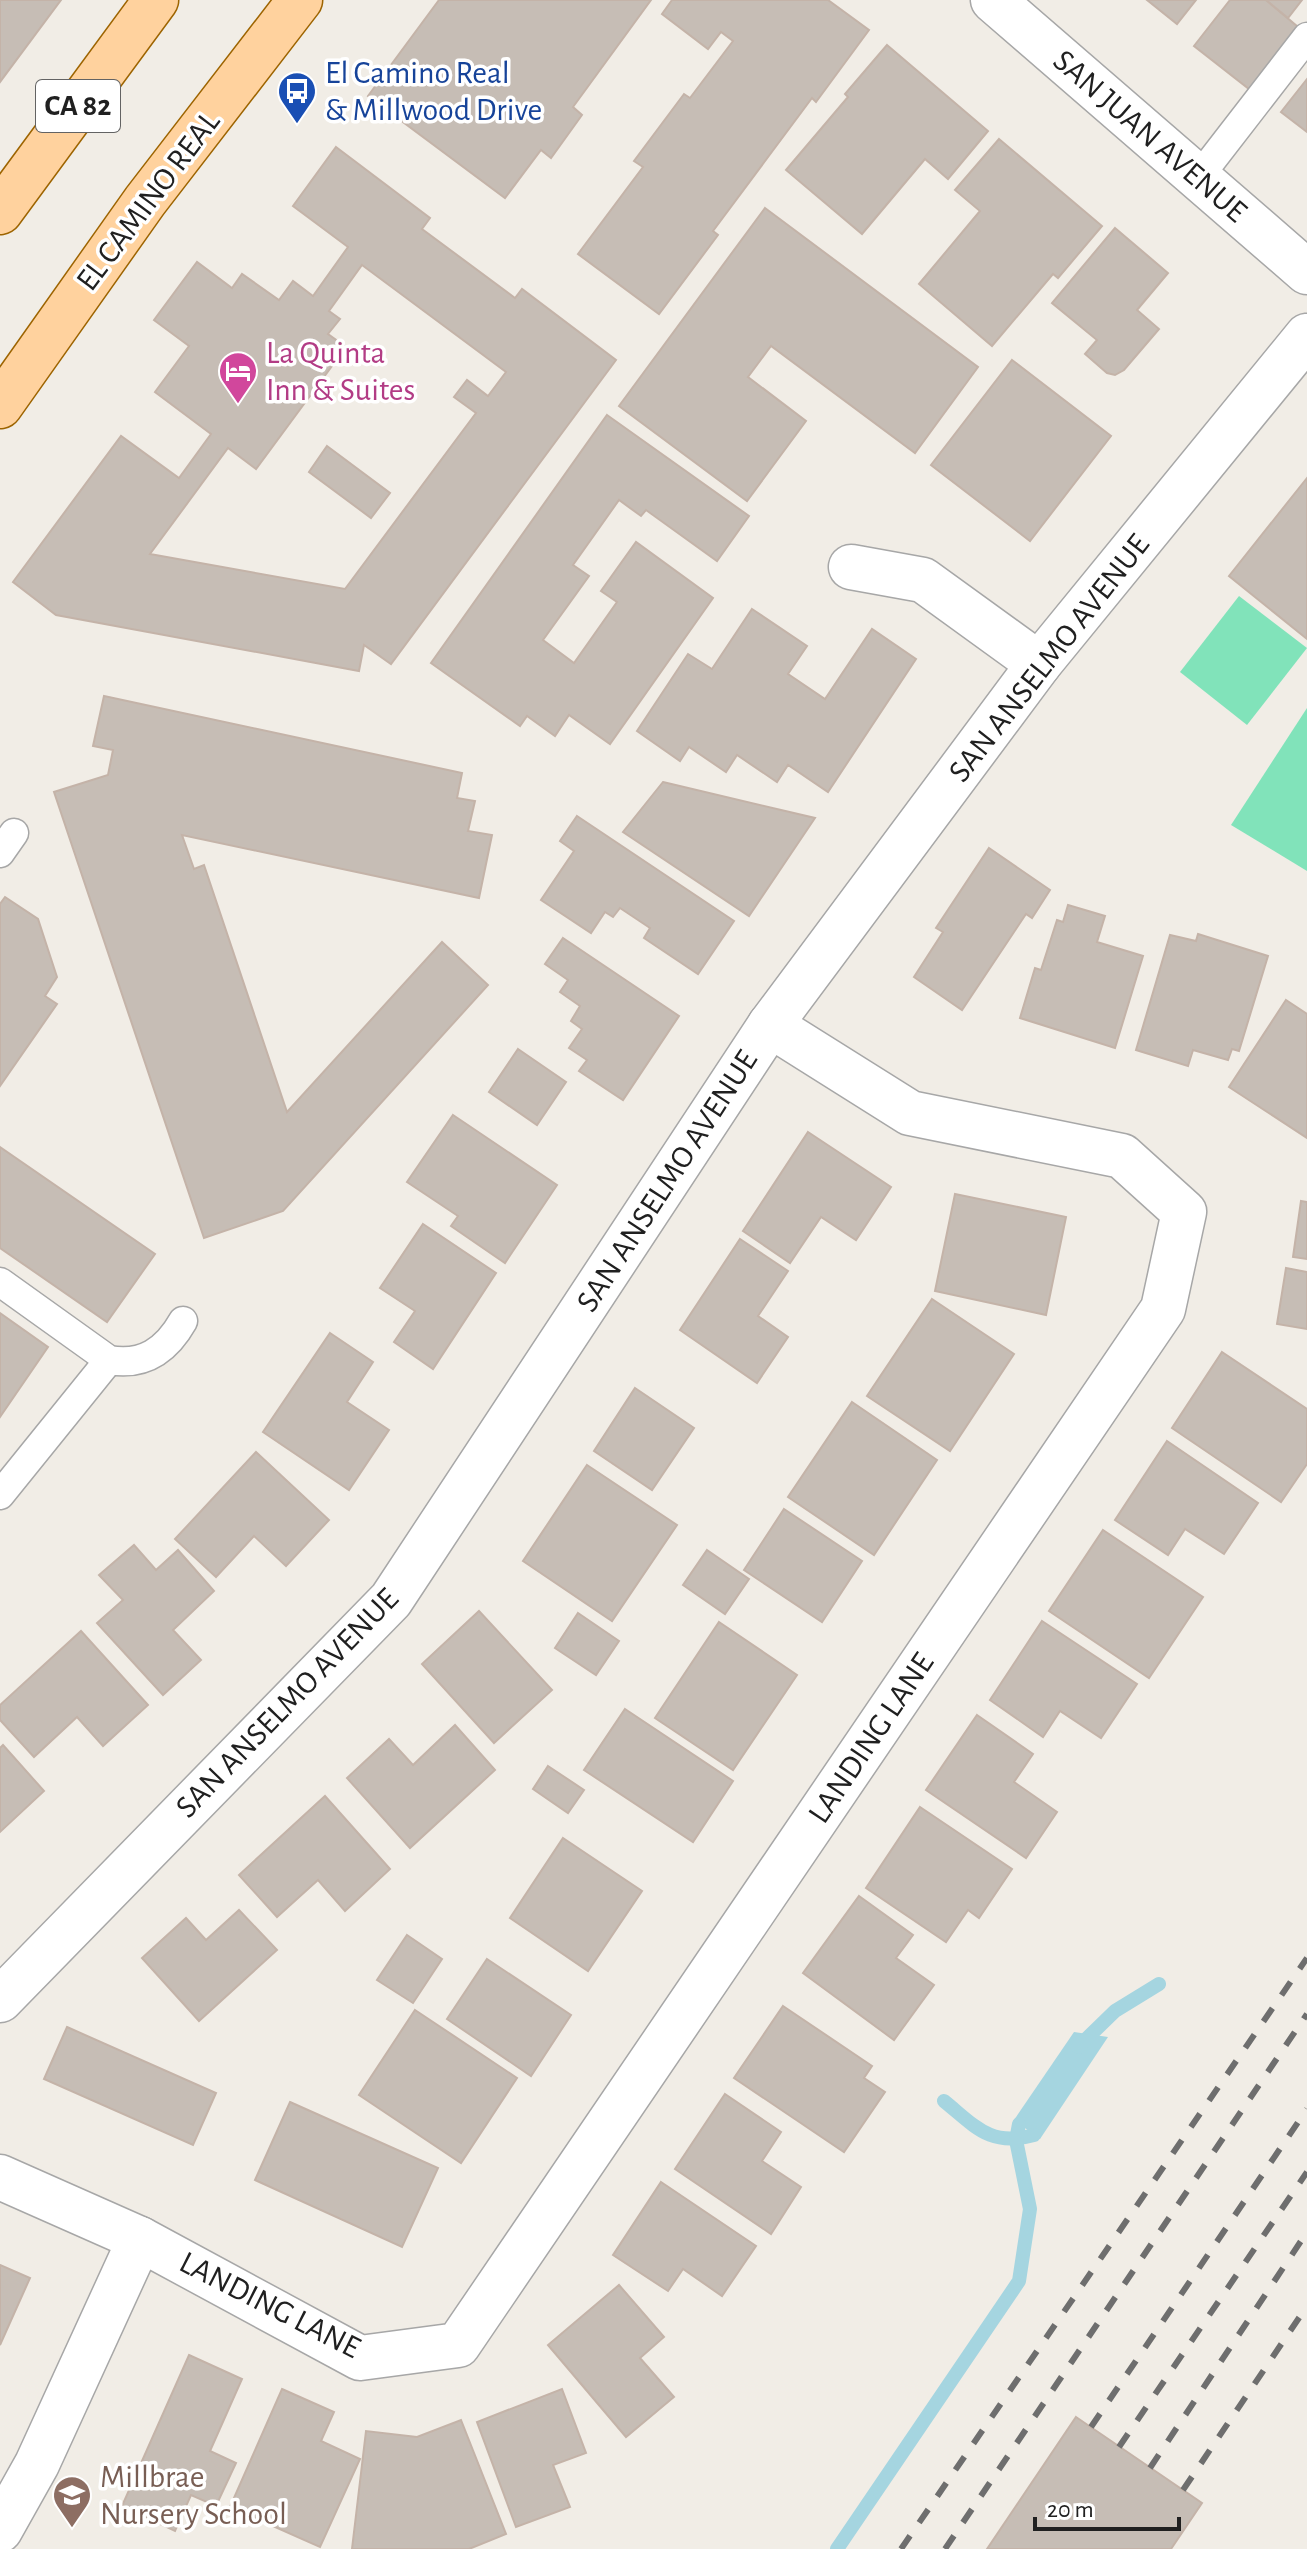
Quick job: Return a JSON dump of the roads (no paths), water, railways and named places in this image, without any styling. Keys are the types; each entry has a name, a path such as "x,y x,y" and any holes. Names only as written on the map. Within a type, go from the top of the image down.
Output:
{"main road":[{"name":"CA 82","path":"0,212 156,0"},
{"name":"EL CAMINO REAL","path":"0,406 145,201 300,0"}],"street":[{"name":"SAN JUAN AVENUE","path":"993,0 1307,272"},
{"name":"SAN ANSELMO AVENUE","path":"0,2000 391,1600 770,1025 1039,664 1307,336"},
{"path":"851,567 923,580 1039,664"},
{"name":"LANDING LANE","path":"140,2239 360,2358 458,2345 1163,1309 1184,1212 1122,1156 910,1113 770,1025"},
{"path":"0,2177 140,2239 37,2464 0,2530"}],"lane":[{"path":"1198,178 1307,37"},
{"path":"0,1282 109,1360 142,1360 164,1348 183,1321"},
{"path":"0,1495 109,1360"}],"water":[{"path":"1074,2032 1108,2037 1040,2139 1014,2120"}],"waterway":[{"path":"1078,2047 1115,2011 1159,1984"},
{"path":"944,2101 984,2132 1006,2138 1034,2135"},
{"path":"837,2549 1019,2281 1030,2209 1016,2140 1019,2124"}],"railway":[{"path":"901,2549 1307,1958"},
{"path":"945,2549 1307,2014"},
{"path":"1091,2427 1307,2109"},
{"path":"1119,2447 1307,2172"},
{"path":"1150,2468 1307,2232"},
{"path":"1183,2490 1307,2306"}],"place":[{"name":"El Camino Real & Millwood Drive","path":"297,125"},
{"name":"La Quinta Inn & Suites","path":"238,405"},
{"name":"Millbrae Nursery School","path":"72,2529"}]}
